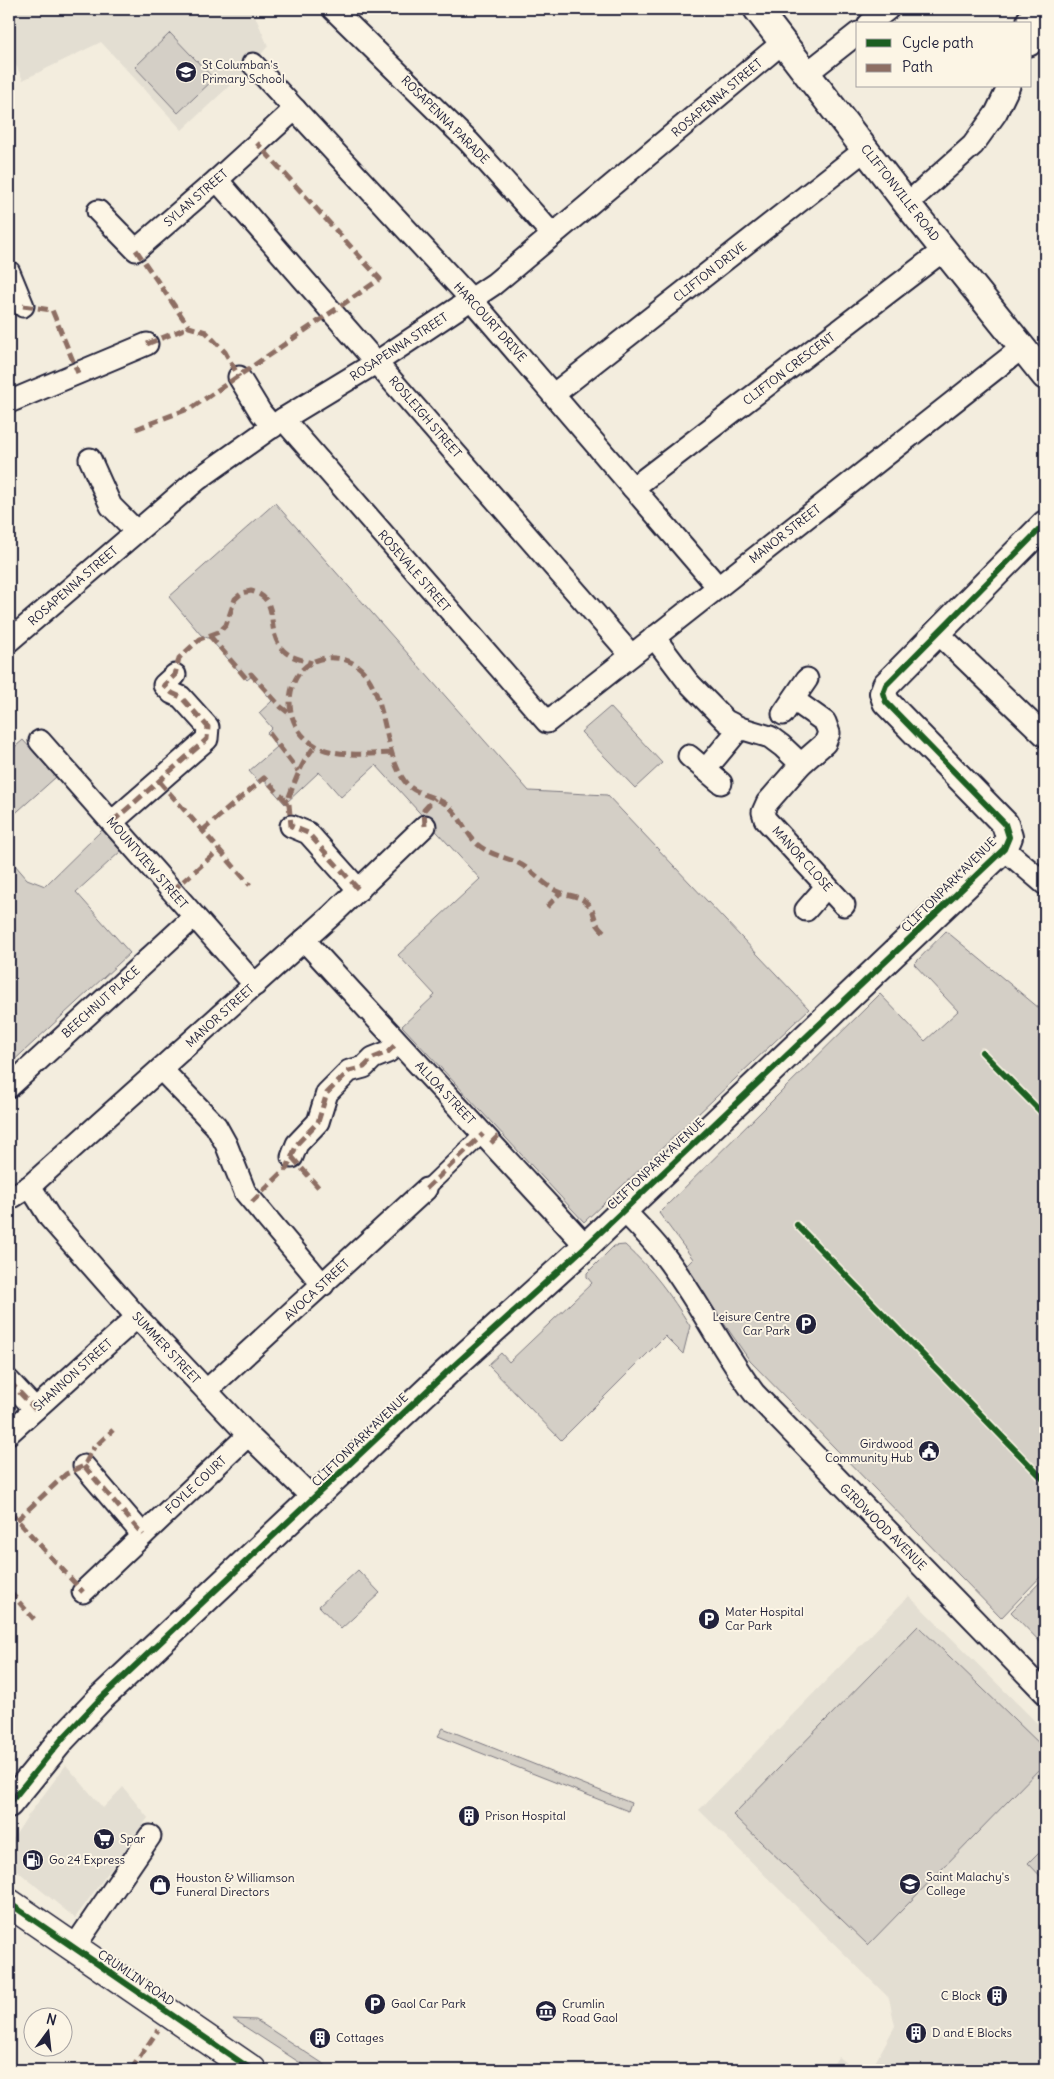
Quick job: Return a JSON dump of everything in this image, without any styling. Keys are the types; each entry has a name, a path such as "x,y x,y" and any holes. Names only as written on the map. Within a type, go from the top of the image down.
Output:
{"main road":[{"name":"CRUMLIN ROAD","path":"9,1903 72,1949 252,2070"}],"street":[{"name":"ROSAPENNA PARADE","path":"333,9 469,142 553,235"},
{"name":"CLIFTONVILLE ROAD","path":"757,9 908,204 1045,376"},
{"path":"872,22 888,9"},
{"path":"1028,19 1041,25 1032,41"},
{"path":"806,74 856,35"},
{"name":"ROSAPENNA STREET","path":"9,641 197,480 278,423 378,362 494,284 782,43"},
{"name":"HARCOURT DRIVE","path":"252,64 471,299 718,587"},
{"path":"908,204 973,145 996,113 1008,88"},
{"name":"SYLAN STREET","path":"98,211 136,250 217,180 295,108"},
{"name":"CLIFTON DRIVE","path":"554,394 866,149"},
{"name":"ROSLEIGH STREET","path":"217,180 378,362 631,655"},
{"name":"CLIFTON CRESCENT","path":"633,488 945,249"},
{"path":"9,272 23,306"},
{"path":"9,402 147,344"},
{"name":"MANOR STREET","path":"546,722 1023,347"},
{"name":"ROSEVALE STREET","path":"239,377 261,413 278,423 546,722"},
{"path":"90,459 111,506 136,531"},
{"name":"CLIFTONPARK AVENUE","path":"9,1804 62,1738 100,1700 447,1372 586,1246 1004,849 1009,837 1005,824 886,702 883,693 886,685 1045,524"},
{"path":"938,633 1043,729"},
{"path":"654,637 688,682 726,721 740,728 770,737 801,764"},
{"path":"112,822 207,739 208,727 181,697 172,693 164,685 175,675"},
{"name":"MANOR CLOSE","path":"807,679 789,707 826,722 829,733 825,743 801,764 767,803 763,812 765,819 844,905"},
{"path":"706,769 740,728"},
{"name":"MOUNTVIEW STREET","path":"40,741 255,985"},
{"path":"689,756 722,783"},
{"path":"291,826 308,833 359,890"},
{"name":"MANOR STREET","path":"9,1199 30,1186 161,1070 359,890 425,826"},
{"path":"1004,849 1045,884"},
{"path":"806,910 826,887"},
{"name":"BEECHNUT PLACE","path":"9,1087 194,917"},
{"name":"ALLOA STREET","path":"304,940 586,1246"},
{"path":"292,1157 297,1144 318,1122 327,1093 350,1071 364,1067 373,1058 388,1052 397,1043"},
{"path":"161,1070 216,1126 226,1144 245,1192 323,1285"},
{"path":"426,1189 483,1134"},
{"name":"SUMMER STREET","path":"30,1186 50,1218 137,1317 250,1437 314,1499"},
{"name":"AVOCA STREET","path":"207,1390 426,1189"},
{"name":"GIRDWOOD AVENUE","path":"623,1210 664,1254 725,1351 754,1393 1045,1693"},
{"name":"SHANNON STREET","path":"9,1433 137,1317"},
{"path":"9,1381 34,1409"},
{"name":"FOYLE COURT","path":"84,1592 242,1441 250,1437"},
{"path":"84,1466 143,1535"},
{"path":"72,1949 150,1836"}],"shaded area":[{"name":"St Columban's Primary School","path":"9,9 252,9 268,46 253,64 182,130 101,42 23,80 9,51"},
{"path":"170,33 214,79 178,113 135,67"},
{"path":"275,503 529,791 607,795 809,1009 584,1222 402,1026 435,995 398,955 480,879 376,765 341,797 319,772 285,804 264,780 260,784 249,771 277,747 267,733 272,728 259,713 272,701 252,676 247,680 210,639 201,635 169,597"},
{"path":"610,707 662,763 635,788 581,732"},
{"path":"23,740 56,777 9,819 9,752"},
{"path":"102,830 121,851 76,892 130,953 9,1065 9,858 27,879 45,886"},
{"path":"946,931 1045,1013 1045,1572 1001,1618 750,1361 685,1267 693,1259 659,1213 880,994 925,1041 958,1011 914,964"},
{"path":"625,1245 660,1283 690,1326 683,1354 665,1336 561,1440 488,1365 501,1353 509,1362 592,1283 587,1277 587,1273 614,1246"},
{"path":"358,1570 380,1593 341,1629 319,1606"},
{"path":"1045,1577 1045,1647 1011,1612"},
{"name":"Saint Malachy's College","path":"909,1596 1045,1731 1045,2070 871,2070 895,2026 889,1998 699,1810"},
{"path":"918,1626 1045,1749 1045,1763 868,1945 733,1815"},
{"path":"443,1728 631,1803 628,1811 438,1736"},
{"path":"66,1765 103,1808 123,1787 148,1818 75,1918 9,1864 9,1845 27,1817"},
{"path":"1042,1849 1045,1852 1045,1881 1028,1863"},
{"path":"233,2019 256,2020 333,2070 311,2070"},
{"path":"838,2057 853,2068 857,2070 830,2070"}],"marked path":[{"path":"136,429 193,407 380,279 257,143"},
{"path":"136,250 189,327 206,332 225,352 239,377"},
{"path":"23,306 52,310 78,373"},
{"path":"147,344 189,327"},
{"path":"112,822 207,739 208,727 181,697 172,693 164,685 175,675 179,658 200,639 219,632 226,625 235,599 242,593 251,591 261,595 267,601 270,608 274,634 278,643 290,655 312,663"},
{"path":"210,636 246,678 251,674 281,707 290,714"},
{"path":"391,753 353,754 333,752 316,746 302,734 293,720 290,704 292,688 298,674 309,664 324,658 342,659 358,666 369,679 376,695 398,770 407,784 416,791 437,799 452,809 473,839 481,847 523,866 557,891 585,901 592,909 597,924 605,933"},
{"path":"269,733 298,771"},
{"path":"202,831 264,778 287,802 302,766 315,746"},
{"path":"159,781 250,885"},
{"path":"425,826 424,810 435,798"},
{"path":"289,804 291,826 308,833 359,890"},
{"path":"172,891 219,850"},
{"path":"547,907 560,893"},
{"path":"252,1202 287,1168 297,1144 318,1122 327,1093 349,1071 364,1067 373,1058 388,1052 397,1043"},
{"path":"491,1143 501,1133"},
{"path":"426,1189 483,1134"},
{"path":"292,1157 319,1188"},
{"path":"9,1381 35,1409"},
{"path":"98,1444 113,1430"},
{"path":"17,1520 66,1474 84,1466 94,1447"},
{"path":"84,1466 143,1535"},
{"path":"9,1511 83,1592"},
{"path":"9,1591 34,1619"},
{"path":"131,2070 158,2030"}],"cycle path":[{"path":"9,1804 62,1739 100,1699 447,1372 586,1246 1004,849 1009,837 1005,824 886,702 883,693 886,685 1045,524"},
{"path":"982,1052 1045,1116"},
{"path":"797,1225 1045,1481"},
{"path":"9,1903 252,2070"}],"place":[{"name":"St Columban's Primary School","path":"186,72"},
{"name":"Leisure Centre Car Park","path":"806,1324"},
{"name":"Girdwood Community Hub","path":"929,1451"},
{"name":"Mater Hospital Car Park","path":"709,1619"},
{"name":"Prison Hospital","path":"469,1816"},
{"name":"Spar","path":"104,1839"},
{"name":"Go 24 Express","path":"33,1860"},
{"name":"Saint Malachy's College","path":"910,1884"},
{"name":"Houston & Williamson Funeral Directors","path":"160,1885"},
{"name":"C Block","path":"997,1996"},
{"name":"Gaol Car Park","path":"375,2004"},
{"name":"Crumlin Road Gaol","path":"546,2011"},
{"name":"D and E Blocks","path":"916,2033"},
{"name":"Cottages","path":"320,2038"}]}
